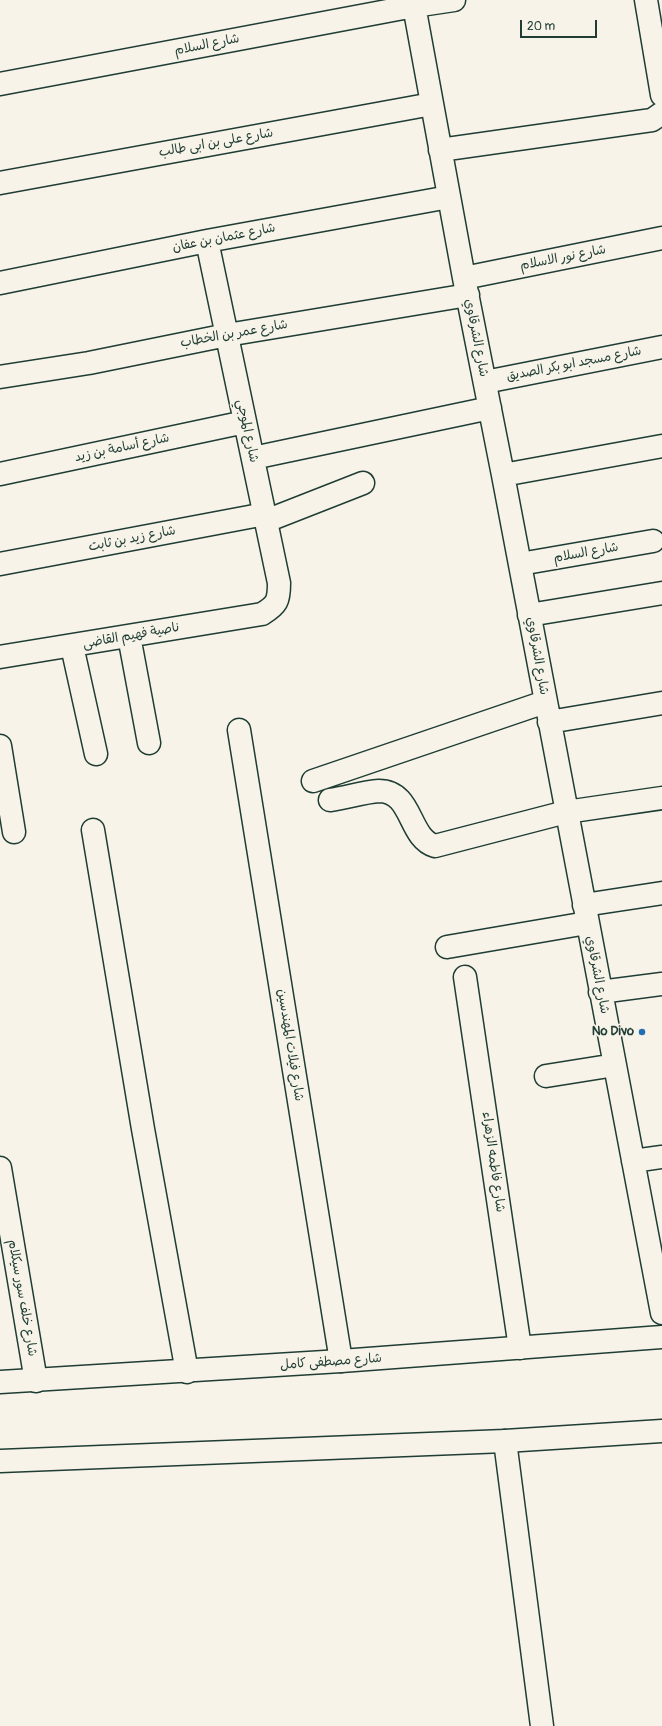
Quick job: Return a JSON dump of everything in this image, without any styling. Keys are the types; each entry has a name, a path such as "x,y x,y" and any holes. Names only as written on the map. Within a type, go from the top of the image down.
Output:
{"street":[{"name":"شارع السلام","path":"0,84 413,3 454,0"},
{"path":"646,0 662,95"},
{"name":"شارع الشرقاوي","path":"413,3 662,1313"},
{"name":"شارع على بن ابى طالب","path":"0,183 432,104"},
{"path":"440,150 652,120 662,113"},
{"name":"شارع عثمان بن عفان","path":"0,283 207,241 449,197"},
{"name":"شارع نور الاسلام","path":"466,286 662,238"},
{"name":"شارع الموجي","path":"207,241 279,584 279,596 273,608 262,614"},
{"name":"شارع عمر بن الخطاب","path":"0,377 89,363 466,286"},
{"name":"شارع مسجد ابو بكر الصديق","path":"485,382 662,347"},
{"path":"252,458 490,408"},
{"name":"شارع أسامة بن زيد","path":"0,474 245,422"},
{"path":"503,475 662,446"},
{"name":"شارع زيد بن ثابت","path":"0,564 265,517 363,484"},
{"name":"شارع السلام","path":"520,564 653,541"},
{"path":"529,615 662,594"},
{"name":"ناصية فهيم القاضى","path":"0,657 262,614"},
{"path":"129,636 149,743"},
{"path":"72,646 96,754"},
{"path":"312,781 547,712 662,703"},
{"name":"شارع فيلات المهندسين","path":"239,730 341,1361"},
{"path":"0,746 14,832"},
{"path":"330,800 379,791 391,795 402,802 424,841 435,846 566,812 662,798"},
{"path":"94,830 143,1129 187,1372"},
{"path":"447,946 586,914 662,893"},
{"name":"شارع فاطمه الزهراء","path":"465,977 520,1348"},
{"path":"600,992 662,984"},
{"path":"546,1076 615,1065"},
{"path":"633,1161 662,1157"},
{"name":"شارع خلف سور سيكلام","path":"0,1168 36,1380"},
{"name":"شارع مصطفى كامل","path":"0,1382 187,1372 662,1337"},
{"path":"0,1461 505,1441 662,1431"},
{"path":"505,1441 542,1726"}],"place":[{"name":"No Divo","path":"642,1032"}]}
